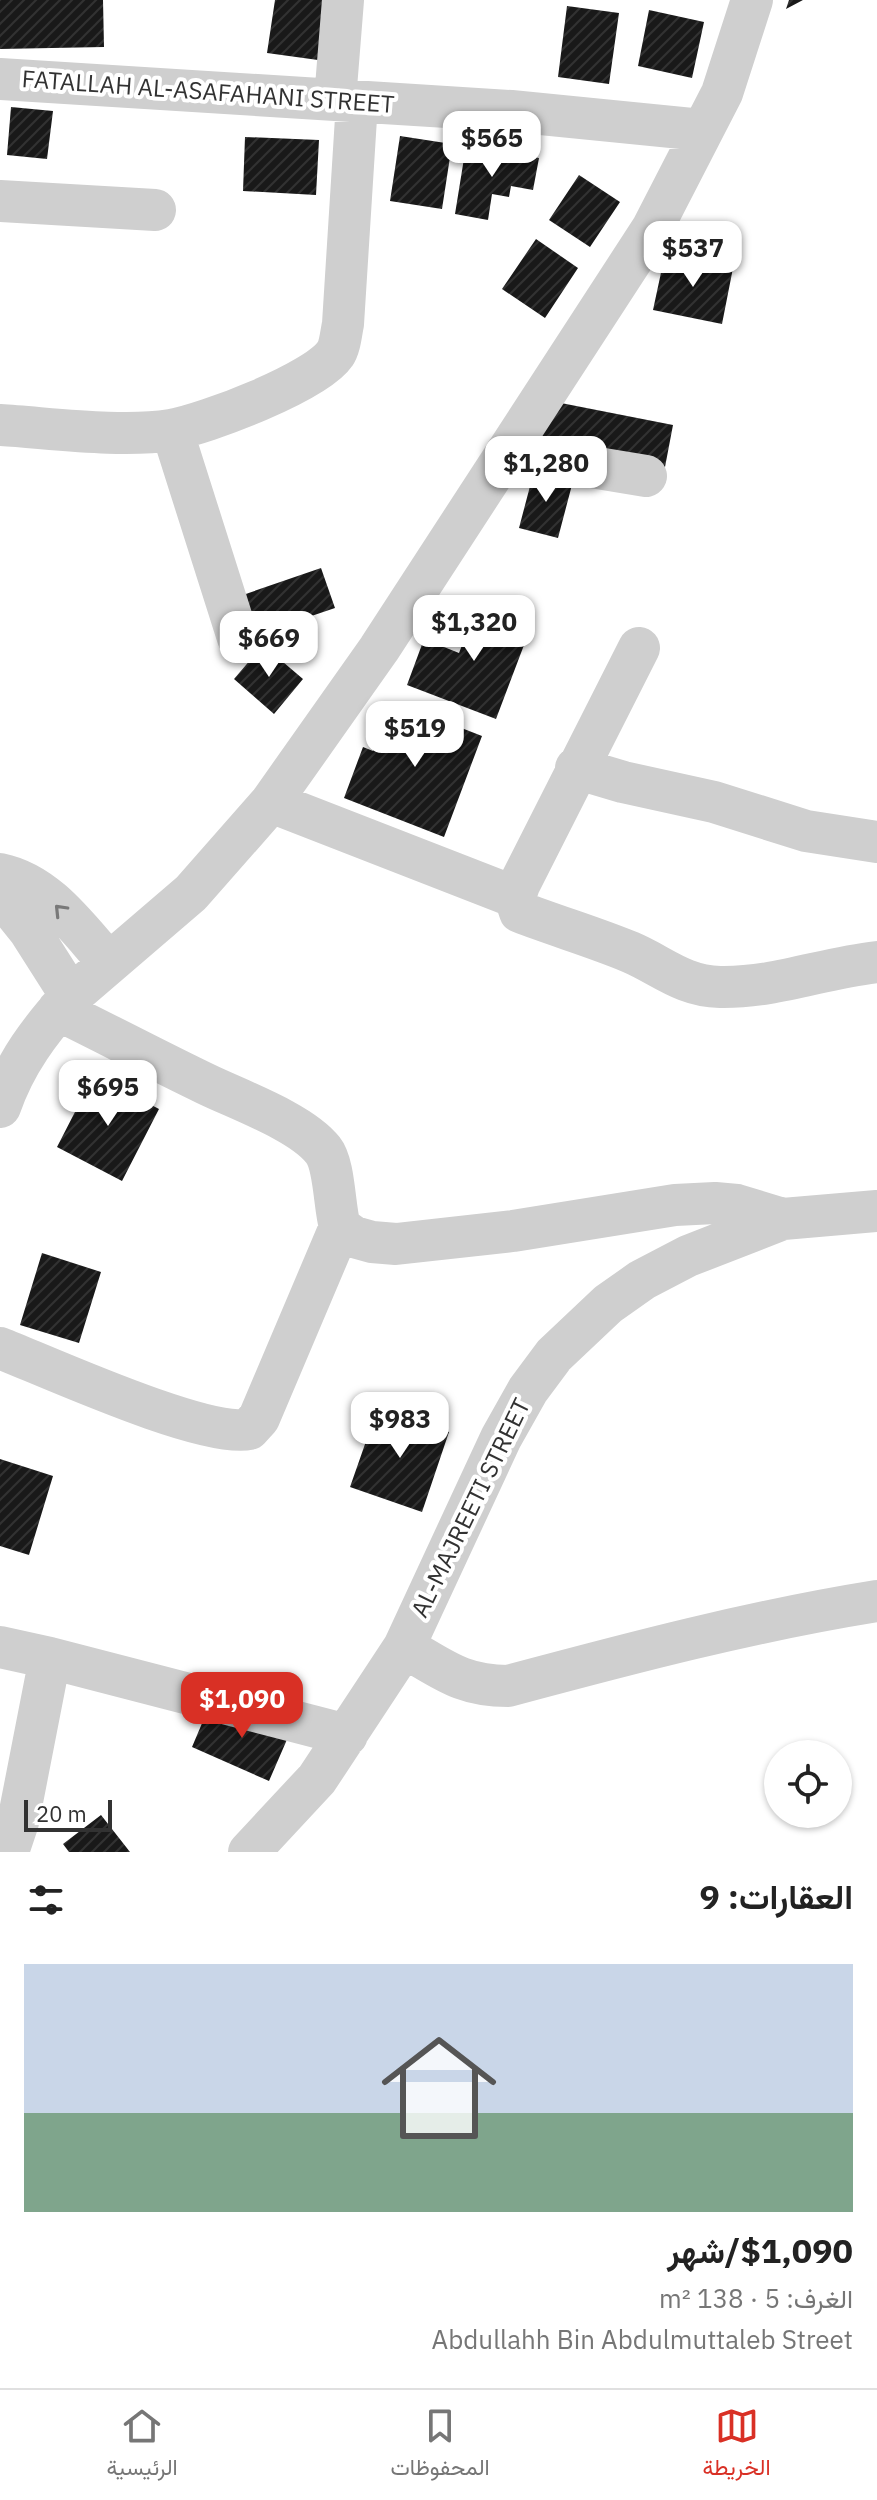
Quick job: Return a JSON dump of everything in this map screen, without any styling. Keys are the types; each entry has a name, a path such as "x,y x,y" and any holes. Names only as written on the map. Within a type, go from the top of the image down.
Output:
{"street":[{"path":"0,425 130,432 172,430 287,388 315,372 336,353 343,324 346,101 343,0"},
{"path":"0,1107 19,1060 64,1003 191,893 271,802 379,649 652,229 722,93 752,0"},
{"name":"FATALLAH AL-ASAFAHANI STREET","path":"0,79 511,111 702,130"},
{"path":"0,201 155,210"},
{"path":"172,430 238,638"},
{"path":"506,453 646,476"},
{"path":"639,648 576,768 515,897 520,912 633,954 670,975 697,984 719,987 773,984 801,979 825,970 877,962"},
{"path":"576,768 714,802 806,831 877,842"},
{"path":"271,802 515,897"},
{"path":"0,874 43,893 109,963"},
{"path":"0,894 29,930 64,1003 269,1113 307,1136 323,1150 329,1162 340,1227 259,1418 249,1429 220,1429 179,1418 0,1348"},
{"path":"340,1227 354,1237 396,1244 500,1232 675,1205 737,1205 783,1219"},
{"name":"AL-MAJREETI STREET","path":"249,1852 317,1779 404,1647 501,1438 528,1390 554,1355 608,1304 642,1280 688,1256 783,1219 877,1211"},
{"path":"404,1647 464,1682 508,1686 694,1637 791,1615 877,1601"},
{"path":"0,1647 347,1735"},
{"path":"8,1852 18,1822 50,1658"}],"building":[{"path":"0,0 103,0 104,47 0,49"},
{"path":"275,0 327,0 318,60 267,53"},
{"path":"789,0 803,0 786,9"},
{"path":"567,6 619,13 609,84 558,77"},
{"path":"649,10 704,22 692,78 638,66"},
{"path":"11,107 53,111 47,159 7,155"},
{"path":"400,136 452,144 442,209 390,201"},
{"path":"245,137 319,140 316,195 243,191"},
{"path":"466,146 539,158 533,190 511,186 509,197 492,194 488,220 455,214"},
{"path":"579,175 620,202 590,247 549,220"},
{"path":"536,239 578,268 545,318 502,289"},
{"path":"665,254 733,268 722,324 653,310"},
{"path":"561,403 673,425 665,467 537,442"},
{"path":"534,471 573,481 558,538 519,528"},
{"path":"321,568 335,608 247,638 234,598"},
{"path":"478,604 532,624 496,719 407,685 424,639 459,653"},
{"path":"263,645 303,679 274,714 234,679"},
{"path":"392,701 482,736 444,837 344,798 363,747 373,751"},
{"path":"94,1075 159,1109 122,1181 57,1147"},
{"path":"42,1253 101,1272 79,1343 20,1325"},
{"path":"378,1407 449,1432 422,1512 350,1487"},
{"path":"0,1459 53,1476 29,1555 0,1546"},
{"path":"211,1702 292,1728 269,1781 192,1747"},
{"path":"101,1815 130,1852 69,1852 63,1844"}]}
